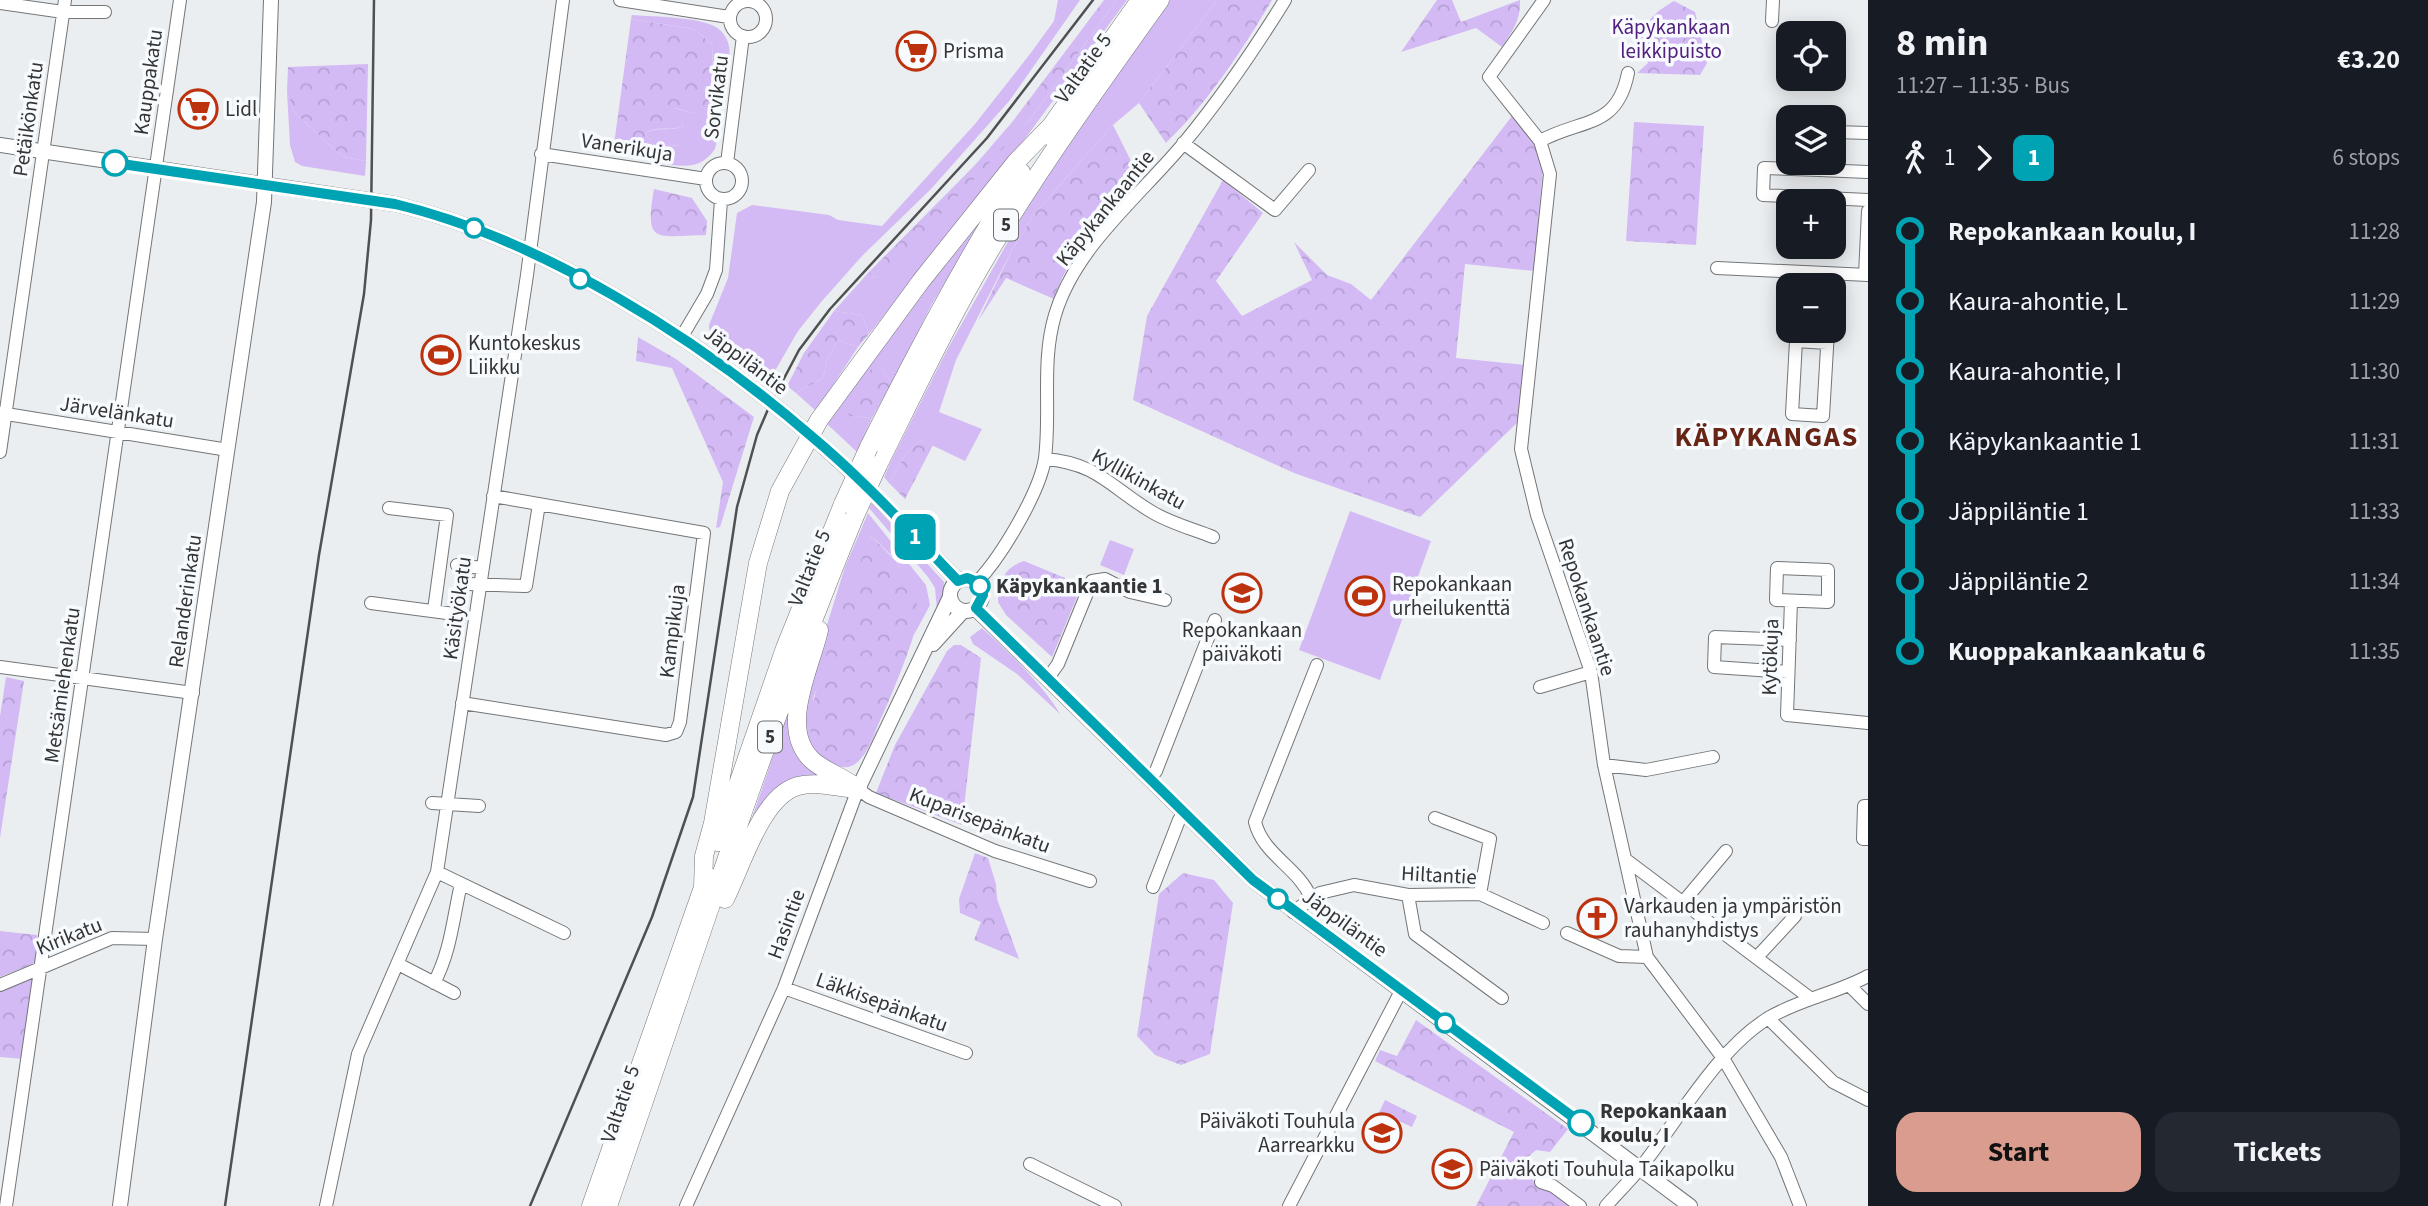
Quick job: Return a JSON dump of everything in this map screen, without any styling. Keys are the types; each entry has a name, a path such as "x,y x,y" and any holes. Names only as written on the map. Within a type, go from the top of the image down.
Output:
{"highway":[{"name":"Valtatie 5","path":"608,1206 776,719 831,573 869,447 923,337 975,245 1049,128 1140,0"},
{"name":"Valtatie 5","path":"592,1206 785,648 848,511 878,465 964,296 999,235 1076,117 1160,0"},
{"path":"703,887 704,856 758,563 780,491 809,434 921,282 1016,162 1049,128"},
{"path":"831,573 796,730 800,745 812,760 844,777 858,789"},
{"path":"695,958 763,817 777,798 791,789 806,785 858,789"}],"main road":[{"name":"Relanderinkatu","path":"120,1206 155,939 193,693 265,184 271,0"},
{"name":"Jäppiläntie","path":"0,145 395,204 436,214 530,252 681,338 809,434 958,581"},
{"path":"967,578 977,582 983,595 969,610 954,606 950,597 951,588 958,581 967,578"},
{"name":"Hasintie","path":"858,789 950,597"},
{"name":"Jäppiläntie","path":"969,610 1048,678 1151,778 1218,848 1293,912 1690,1206"},
{"name":"Hasintie","path":"923,655 969,610"}],"street":[{"name":"Kauppakatu","path":"157,170 180,0"},
{"name":"Käsityökatu","path":"327,1206 358,1054 437,872 462,703 474,584 482,568 493,496 530,252 563,0"},
{"path":"620,0 729,17"},
{"path":"749,0 763,9 766,22 757,34 743,37 734,31 729,17 738,3 749,0"},
{"name":"Käpykankaantie","path":"977,582 986,573 1026,505 1045,459 1047,353 1055,315 1066,287 1096,242 1184,143 1231,84 1285,0"},
{"path":"1528,0 1532,16"},
{"path":"1532,16 1544,0"},
{"path":"1772,21 1773,0"},
{"path":"0,3 64,6 105,12"},
{"name":"Petäikönkatu","path":"0,452 3,414 64,6"},
{"name":"Repokankaantie","path":"1532,16 1489,77 1540,141 1550,174 1521,449 1537,515 1591,672 1604,765 1647,957 1723,1058 1781,1157 1800,1206"},
{"name":"Sorvikatu","path":"727,163 743,37"},
{"path":"1540,141 1608,113 1624,96 1628,73"},
{"path":"1846,132 1868,133"},
{"path":"1184,143 1275,210 1309,170"},
{"name":"Vanerikuja","path":"541,154 706,179"},
{"path":"727,163 737,168 742,184 737,195 721,200 708,190 706,179 711,169 727,163"},
{"path":"1776,168 1765,168 1763,195 1868,200"},
{"path":"1846,169 1868,172"},
{"name":"Metsämiehenkatu","path":"6,1206 157,170"},
{"path":"681,338 707,294 716,270 721,200"},
{"path":"1846,277 1866,275 1868,212"},
{"path":"1717,268 1776,274"},
{"path":"1827,337 1823,416 1792,414 1796,341 1827,337"},
{"name":"Järvelänkatu","path":"3,414 228,450"},
{"name":"Kyllikinkatu","path":"1045,459 1107,478 1153,513 1213,537"},
{"name":"Kampikuja","path":"462,703 666,735 676,732 680,722 704,533 493,496"},
{"path":"474,584 526,586 539,505"},
{"path":"389,508 447,515 434,610"},
{"path":"457,565 482,568"},
{"path":"1777,568 1828,570 1828,602 1791,601 1776,600 1777,568"},
{"path":"1048,678 1058,664 1090,584 1095,579 1105,579 1130,592 1165,600"},
{"name":"Kytökuja","path":"1791,601 1787,715 1868,723"},
{"path":"371,603 462,615"},
{"path":"1151,778 1215,620"},
{"path":"1788,673 1714,667 1715,637 1790,640"},
{"path":"1311,898 1305,882 1258,836 1255,822 1317,665"},
{"path":"0,667 193,693"},
{"path":"1540,687 1591,672"},
{"path":"1604,765 1646,770 1713,757"},
{"name":"Kuparisepänkatu","path":"858,789 869,797 995,851 1090,881"},
{"name":"Hasintie","path":"686,1206 785,988 858,789"},
{"path":"432,803 479,806"},
{"path":"1868,806 1864,806 1863,839 1868,839"},
{"path":"1153,887 1178,820 1184,813"},
{"path":"1435,818 1490,839 1480,894"},
{"path":"1684,901 1726,851"},
{"path":"1625,859 1758,956 1810,998"},
{"path":"437,872 564,933"},
{"path":"434,983 444,965 457,920 461,884"},
{"name":"Hiltantie","path":"1293,912 1311,898 1339,886 1354,885 1408,895 1480,894 1543,923"},
{"path":"1408,895 1415,934 1502,998"},
{"path":"1758,956 1795,916"},
{"path":"1567,933 1619,956 1647,957"},
{"name":"Kirikatu","path":"0,985 112,938 155,939"},
{"path":"398,964 454,993"},
{"path":"1606,1206 1639,1168 1723,1058 1768,1018 1810,998 1850,986 1868,976"},
{"path":"1850,986 1868,1004"},
{"name":"Läkkisepänkatu","path":"785,988 966,1053"},
{"path":"1289,1206 1401,991"},
{"path":"1768,1018 1833,1082 1868,1100"},
{"path":"1030,1164 1115,1206"},
{"path":"1541,1182 1580,1206"}],"green space":[{"path":"1058,0 1080,0 1010,100 931,189 862,256 822,301 798,331 772,376 718,346 710,336 709,325 728,278 737,213 752,205 829,215 838,220 882,226 975,124 1030,54 1054,21"},
{"path":"1104,0 1117,0 1029,121 899,258 875,278 868,273 975,165 1013,121"},
{"path":"1117,0 1127,0 1005,166 869,334 862,315 834,311 868,273 875,278 1029,121"},
{"path":"1170,0 1217,0 1139,103 1113,125 1035,213 1012,250 956,360 939,412 982,429 965,461 921,440 907,452 889,483 884,477 947,350 1037,190"},
{"path":"1217,0 1272,0 1224,75 1166,143 1139,103"},
{"path":"1437,0 1452,0 1461,22 1520,0 1520,7 1516,25 1502,47 1476,28 1401,52"},
{"name":"Käpykankaan leikkipuisto","path":"1674,1 1695,12 1707,63 1700,75 1637,73 1648,63 1647,57 1637,55 1644,29 1652,17"},
{"path":"632,15 704,22 721,31 727,40 729,58 715,107 716,145 703,161 686,166 629,156 634,153 673,159 681,145 655,147 645,133 684,126 674,108 697,114 710,114 713,45 694,29 631,19"},
{"path":"631,19 694,29 713,45 710,114 697,114 675,108 684,126 654,129 645,133 655,147 681,145 686,157 673,159 613,152"},
{"path":"368,64 366,161 343,157 294,112 287,92 288,67"},
{"path":"287,92 294,112 343,157 366,161 365,176 302,166 295,162 290,145"},
{"path":"1512,116 1536,146 1543,167 1534,271 1465,264 1456,358 1526,365 1518,422 1420,517 1294,473 1133,400 1147,316 1223,180 1263,213 1216,281 1242,316 1312,280 1294,242 1327,275 1351,284 1371,300"},
{"path":"1634,122 1704,126 1696,245 1626,241"},
{"path":"1113,125 1140,179 1079,250 1060,282 1054,299 1006,278 978,321 1012,250 1035,213"},
{"path":"654,189 692,198 707,221 706,235 658,234 653,229 651,220"},
{"path":"997,196 932,304 892,383 882,370 851,416 872,418 857,452 826,423 854,380"},
{"path":"834,311 862,315 869,334 858,347 838,340 827,360 823,378 796,393 787,386 804,353"},
{"path":"638,337 676,359 754,417 720,527 716,528 723,482 672,368 636,361"},
{"path":"838,340 858,347 816,411 796,393 823,378 827,360"},
{"path":"872,369 882,370 892,383 872,418 850,416 842,410 864,375"},
{"path":"921,440 933,445 905,499 889,483 907,452"},
{"path":"872,503 944,582 943,599 937,610 935,588 869,508"},
{"name":"Repokankaan urheilukenttä","path":"1350,511 1431,541 1380,680 1299,650"},
{"path":"868,513 926,585 930,605 914,635 915,606 908,580 892,557 871,536 813,699 862,754 878,727 871,743 857,762 850,767 842,767 832,764 806,747 801,718 807,689 845,567"},
{"path":"871,536 896,562 909,582 917,604 918,616 903,664 868,745 856,758 835,762 822,756 813,744 811,727 814,702 831,642"},
{"path":"1110,540 1134,549 1124,575 1100,565"},
{"path":"1024,561 1082,585 1052,657 1006,615 998,602 1007,571"},
{"path":"982,628 1035,681 1060,714 1017,674 973,644 970,637"},
{"path":"954,645 961,645 981,658 962,825 876,793 895,745 947,651"},
{"path":"804,666 792,715 817,770 815,778 789,783 730,882"},
{"path":"6,677 24,681 0,838 0,716"},
{"path":"975,853 988,858 996,884 997,899 1019,959 974,940 981,922 960,913 959,899"},
{"path":"1183,873 1214,880 1233,903 1210,1054 1181,1065 1155,1055 1137,1036 1159,894"},
{"path":"0,931 37,935 35,963 0,977"},
{"path":"30,977 36,983 23,1059 0,1057 0,990"},
{"path":"1416,1020 1568,1129 1550,1152 1536,1150 1520,1164 1536,1184 1574,1206 1476,1206 1514,1132 1375,1061 1380,1050 1397,1056"},
{"path":"1385,1100 1417,1116 1412,1127 1392,1118 1387,1127 1375,1121"}],"railway":[{"path":"225,1206 319,555 364,294 371,220 374,0"},
{"path":"530,1206 652,917 693,797 737,507 757,435 769,407 799,350 830,309 987,138 1093,0"}],"bus line":[{"name":"1","path":"115,163 395,204 436,214 509,242 548,261 681,338 809,434 845,466 958,581 967,578 977,582 983,595 976,608 1253,880 1581,1123"}],"place":[{"name":"Prisma","path":"916,51"},
{"name":"Lidl","path":"198,109"},
{"name":"Kuntokeskus Liikku","path":"441,355"},
{"name":"Käpykankaantie 1","path":"980,586"},
{"name":"Repokankaan päiväkoti","path":"1242,593"},
{"name":"Repokankaan urheilukenttä","path":"1365,596"},
{"name":"Varkauden ja ympäristön rauhanyhdistys","path":"1597,918"},
{"name":"Repokankaan koulu, I","path":"1581,1123"},
{"name":"Päiväkoti Touhula Aarrearkku","path":"1382,1133"},
{"name":"Päiväkoti Touhula Taikapolku","path":"1452,1169"}],"district":[{"name":"KÄPYKANGAS","path":"1767,437"}]}
